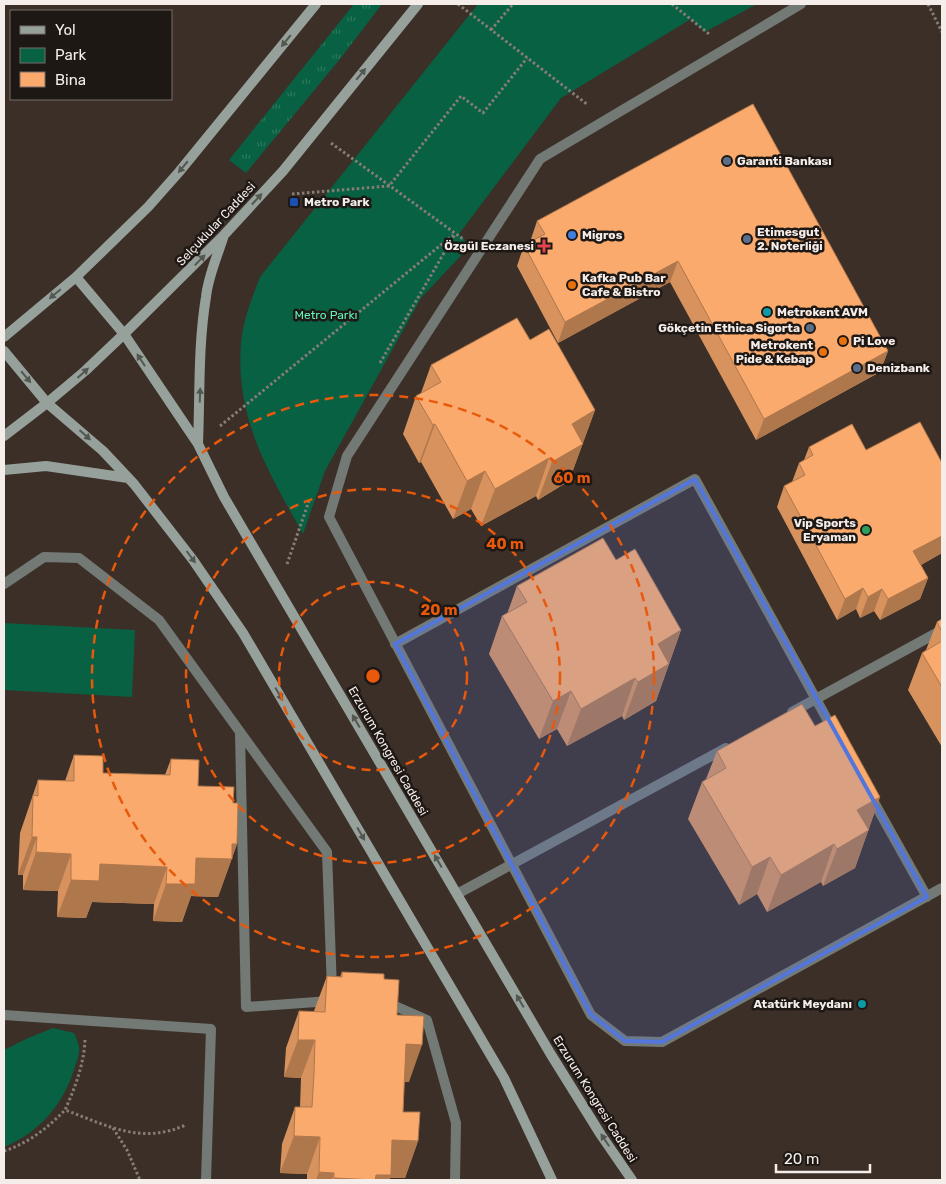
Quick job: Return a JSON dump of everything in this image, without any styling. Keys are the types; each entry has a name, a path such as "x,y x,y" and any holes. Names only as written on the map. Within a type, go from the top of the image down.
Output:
{"main road":[{"path":"4,337 76,277 112,243 173,179 316,4"},
{"name":"Selçuklular Caddesi","path":"4,436 47,403 124,334 224,235 283,171 418,4"},
{"path":"198,444 201,392 200,343 206,294 224,235"},
{"name":"Erzurum Kongresi Caddesi","path":"76,277 124,334 198,444 224,497 550,1053 601,1135 632,1180"},
{"path":"4,351 47,403 103,451 128,478 193,560 243,633 504,1078 552,1180"},
{"path":"4,470 46,466 128,478"}],"street":[{"path":"800,4 540,159 347,456 329,517 591,1015 625,1041 662,1042 942,888"},
{"path":"396,644 695,479 840,742"},
{"path":"4,584 44,558 79,558 159,620 327,852 337,1001 246,1007 240,733"},
{"path":"780,718 942,630"},
{"path":"457,894 737,742"},
{"path":"864,785 927,897"},
{"path":"377,998 427,1020 456,1123 455,1180"},
{"path":"4,1015 211,1029 206,1180"}],"path":[{"path":"458,4 606,120"},
{"path":"491,30 512,4"},
{"path":"672,4 727,48"},
{"path":"928,4 942,32"},
{"path":"259,197 389,186 461,96 483,113 527,58"},
{"path":"315,132 480,252"},
{"path":"198,444 455,234"},
{"path":"4,1151 26,1142 65,1110 74,1089 82,1060 85,1020"},
{"path":"65,1110 112,1128 133,1133 162,1132 192,1124 208,1102"},
{"path":"112,1128 127,1150 140,1180"}],"highlighted area":[{"path":"695,479 927,897 662,1042 625,1041 591,1015 395,644"}],"green space":[{"path":"354,4 382,4 340,59 246,173 229,160"},
{"name":"Metro Parkı","path":"478,4 757,4 705,32 691,19 561,98 459,234 470,246 421,298 325,471 303,534 266,466 249,420 243,396 241,343 248,309 260,277"},
{"path":"4,623 135,630 132,697 4,690"},
{"path":"53,1028 74,1033 78,1042 79,1055 71,1080 57,1104 39,1125 17,1141 4,1147 4,1050"}],"building":[{"name":"Metrokent AVM","path":"753,104 888,351 764,419 678,261 565,322 524,245 545,234 537,221"},
{"path":"517,318 530,340 549,329 595,410 572,424 583,444 552,462 549,458 495,489 485,471 467,481 435,424 433,425 416,396 441,382 431,365"},
{"name":"Vip Sports Eryaman","path":"920,422 942,463 942,536 913,551 928,578 888,599 882,589 868,597 863,588 845,599 784,486 805,475 799,463 813,455 809,447 852,424 866,450"},
{"path":"603,538 616,560 635,549 681,630 658,644 669,664 638,682 635,678 581,709 571,691 553,701 502,616 527,602 517,586"},
{"path":"942,619 942,632 937,622"},
{"path":"942,641 942,687 922,653"},
{"path":"802,704 815,726 835,715 880,797 857,810 869,830 837,849 834,844 781,875 770,857 752,867 702,782 726,768 717,751"},
{"path":"74,755 103,756 103,773 170,775 171,759 199,760 198,786 234,787 233,803 238,803 237,844 232,844 232,859 196,858 195,884 166,884 167,867 100,864 99,881 71,880 71,854 36,852 37,837 32,837 33,795 38,796 38,780 74,781"},
{"path":"342,972 384,974 384,979 399,980 397,1015 424,1016 422,1045 406,1044 403,1112 420,1112 418,1141 392,1140 391,1175 376,1175 375,1180 334,1178 334,1173 319,1172 320,1137 294,1136 295,1107 312,1107 314,1074 315,1040 298,1040 299,1011 325,1012 327,976 342,977"}],"place":[{"name":"Garanti Bankası","path":"727,161"},
{"name":"Metro Park","path":"294,202"},
{"name":"Migros","path":"572,235"},
{"name":"Etimesgut 2. Noterliği","path":"747,239"},
{"name":"Özgül Eczanesi","path":"544,246"},
{"name":"Kafka Pub Bar Cafe & Bistro","path":"572,285"},
{"name":"Metrokent AVM","path":"767,312"},
{"name":"Gökçetin Ethica Sigorta","path":"810,328"},
{"name":"Pi Love","path":"843,341"},
{"name":"Metrokent Pide & Kebap","path":"823,352"},
{"name":"Denizbank","path":"857,368"},
{"name":"Vip Sports Eryaman","path":"866,530"},
{"name":"Atatürk Meydanı","path":"862,1004"}]}
